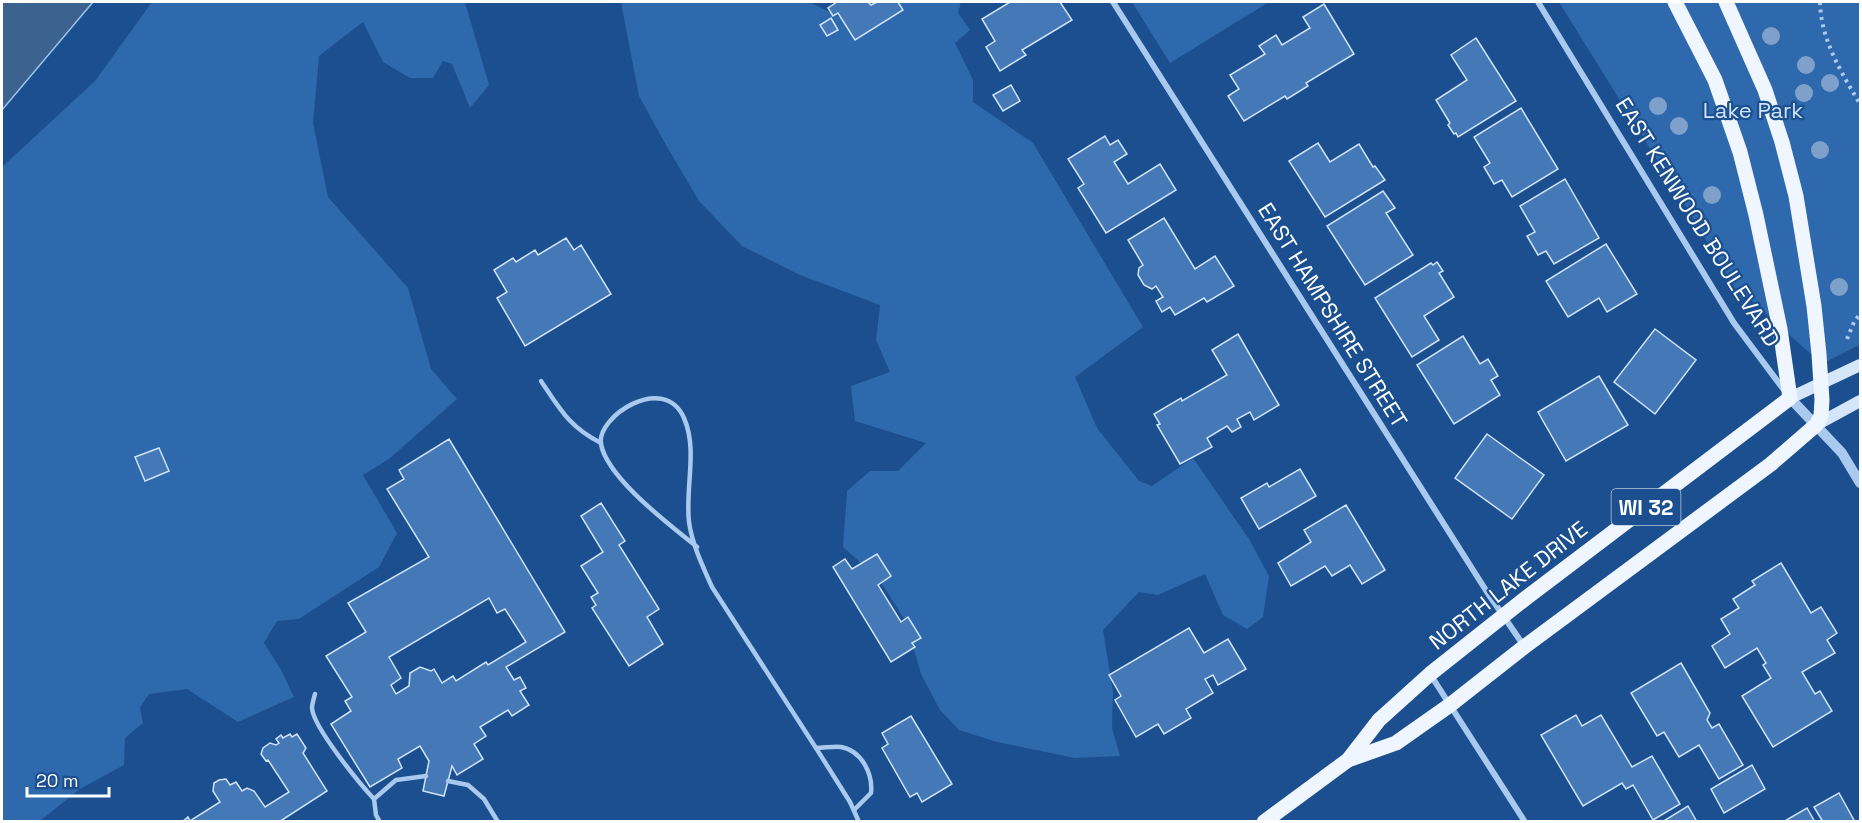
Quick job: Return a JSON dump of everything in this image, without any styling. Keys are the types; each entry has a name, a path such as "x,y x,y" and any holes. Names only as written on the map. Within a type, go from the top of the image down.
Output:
{"main road":[{"path":"1675,2 1715,80 1740,152 1780,329 1790,398"},
{"path":"1726,2 1764,90 1782,142 1796,196 1814,306 1821,384 1821,416 1816,425"},
{"name":"NORTH LAKE DRIVE","path":"1264,822 1348,760 1379,720 1430,674 1503,617 1790,398 1860,365"},
{"name":"NORTH LAKE DRIVE","path":"1348,760 1396,743 1450,705 1524,646 1770,464 1816,425 1860,401"}],"street":[{"name":"EAST HAMPSHIRE STREET","path":"1113,2 1503,617 1524,646"},
{"name":"EAST KENWOOD BOULEVARD","path":"1538,2 1734,323 1790,398 1842,453 1860,483"},
{"path":"1430,674 1525,822"}],"lane":[{"path":"541,381 568,421 583,434 601,443"},
{"path":"697,547 645,504 617,474 601,443 602,431 615,416 636,402 660,397 677,407 684,417 690,440 689,522 712,587 816,748 859,822"},
{"path":"315,694 312,710 324,734 356,780 374,799 376,815 380,822"},
{"path":"816,748 841,747 854,752 866,766 872,780 871,793 854,810"},
{"path":"374,799 396,780 426,776"},
{"path":"448,781 468,784 484,799 498,822"}],"path":[{"path":"1820,2 1824,33 1834,60 1860,104"},
{"path":"1847,339 1860,314"}],"green space":[{"path":"152,2 465,2 489,85 470,108 452,64 443,61 433,78 410,78 383,62 363,22 319,56 313,123 328,197 408,288 431,369 457,399 389,459 363,475 397,533 379,567 299,619 277,621 264,643 294,697 238,722 187,689 149,694 140,707 143,723 125,738 124,765 80,789 40,821 2,822 2,167 95,81"},
{"path":"622,2 809,2 842,18 875,2 961,2 958,13 970,30 955,43 973,80 973,102 1033,143 1143,327 1075,377 1097,428 1139,481 1152,486 1193,458 1249,539 1269,576 1263,617 1247,629 1223,615 1205,574 1158,595 1139,592 1103,630 1113,692 1112,728 1120,756 1075,758 997,742 959,730 940,710 921,674 906,622 879,579 843,547 847,491 870,471 898,471 926,443 855,421 851,386 890,372 876,340 880,305 800,275 742,246 699,201 639,96"},
{"path":"1132,2 1269,2 1170,63"},
{"name":"Lake Park","path":"1559,2 1860,2 1860,346 1822,364 1746,296 1742,300"}],"shaded area":[{"path":"2,2 93,2 2,110"}],"building":[{"path":"837,2 868,2 871,5 877,2 898,2 903,10 855,40 838,13 833,16 828,8"},
{"path":"1010,2 1060,2 1072,20 1022,50 1026,55 1000,71 986,47 995,41 982,19"},
{"path":"1324,4 1354,54 1306,83 1308,86 1287,99 1285,96 1244,121 1228,96 1239,89 1230,75 1265,54 1259,46 1276,35 1282,45 1310,28 1303,17"},
{"path":"831,18 838,30 827,36 820,25"},
{"path":"1476,38 1516,101 1458,137 1448,125 1450,123 1436,100 1467,80 1451,55"},
{"path":"1011,85 1020,101 1003,111 993,95"},
{"path":"1521,108 1558,169 1512,197 1502,180 1494,184 1484,167 1490,163 1474,137"},
{"path":"1105,136 1110,145 1118,140 1127,154 1114,162 1128,184 1160,164 1176,190 1106,233 1078,188 1084,184 1068,159"},
{"path":"1318,143 1330,162 1359,144 1373,167 1375,166 1385,180 1325,217 1289,161"},
{"path":"1565,179 1599,238 1554,264 1546,251 1538,255 1527,236 1535,232 1520,206"},
{"path":"1383,191 1395,208 1386,213 1413,255 1365,285 1327,226"},
{"path":"1164,218 1195,269 1215,256 1234,286 1207,302 1204,298 1175,315 1170,307 1162,312 1156,301 1163,297 1156,286 1152,289 1144,285 1138,275 1139,268 1143,265 1128,240"},
{"path":"566,238 574,250 581,245 611,294 525,346 497,298 507,292 494,270 513,258 516,262 535,250 538,255"},
{"path":"1606,244 1637,294 1607,312 1599,298 1568,317 1546,281"},
{"path":"1437,262 1443,271 1439,273 1454,297 1424,316 1439,340 1412,357 1375,298 1431,263 1433,265"},
{"path":"1655,329 1696,360 1655,414 1614,382"},
{"path":"1238,334 1279,405 1254,420 1250,412 1237,419 1241,427 1232,432 1227,426 1207,438 1212,447 1180,464 1157,425 1160,424 1154,414 1227,375 1212,350"},
{"path":"1463,336 1480,364 1488,359 1498,376 1491,380 1500,395 1454,424 1417,365"},
{"path":"1599,376 1628,425 1566,461 1538,412"},
{"path":"1487,434 1544,475 1512,519 1455,478"},
{"path":"449,439 565,632 506,667 514,680 520,677 526,688 520,691 529,705 512,716 508,710 480,727 486,736 474,744 483,759 457,775 452,766 444,796 423,791 429,761 420,746 398,759 402,768 370,787 331,724 351,711 345,701 352,697 326,656 366,632 348,603 429,557 387,489 404,479 399,470","holes":["489,598 497,613 505,609 526,642 488,665 486,662 456,681 453,676 442,683 434,669 431,671 420,667 410,673 409,686 396,694 391,685 401,678 389,657"]},
{"path":"159,448 169,471 145,481 135,457"},
{"path":"1300,469 1316,496 1259,529 1241,498 1267,483 1269,487"},
{"path":"601,503 625,541 619,545 659,609 647,617 663,644 629,666 592,608 596,605 591,597 598,593 581,566 603,552 581,516"},
{"path":"1346,505 1385,570 1362,584 1350,565 1332,576 1325,566 1291,586 1278,563 1311,542 1304,530"},
{"path":"877,554 891,576 878,585 901,622 908,617 921,638 912,643 915,647 891,662 833,567 845,559 852,569"},
{"path":"1781,563 1811,613 1821,607 1837,633 1827,640 1835,653 1802,672 1815,694 1820,691 1832,711 1773,747 1742,696 1771,678 1763,665 1766,663 1757,648 1725,668 1712,646 1730,634 1721,619 1739,608 1733,599 1755,585 1752,581"},
{"path":"1189,628 1204,653 1228,639 1246,669 1218,685 1213,675 1205,679 1213,693 1186,709 1191,718 1164,734 1158,724 1136,737 1115,700 1121,696 1109,675"},
{"path":"1681,663 1710,713 1707,720 1712,728 1719,724 1743,765 1719,779 1699,745 1679,757 1664,732 1657,736 1631,693"},
{"path":"1576,715 1582,726 1601,715 1632,767 1652,756 1680,804 1653,820 1633,785 1626,789 1622,783 1583,806 1541,735"},
{"path":"911,716 952,784 922,802 917,793 910,797 882,748 888,744 882,733"},
{"path":"290,734 292,737 297,734 306,748 303,753 327,791 279,822 182,822 188,817 190,821 220,802 213,791 214,783 219,780 226,779 230,785 236,782 242,791 247,788 254,791 265,807 289,792 268,760 266,761 261,754 263,748 270,743 276,745 279,743 276,739 281,735 283,738"},
{"path":"1752,765 1765,789 1724,813 1711,789"},
{"path":"1839,793 1855,822 1823,822 1814,807"},
{"path":"1688,806 1697,822 1662,822"},
{"path":"1807,808 1815,822 1783,822"}]}
